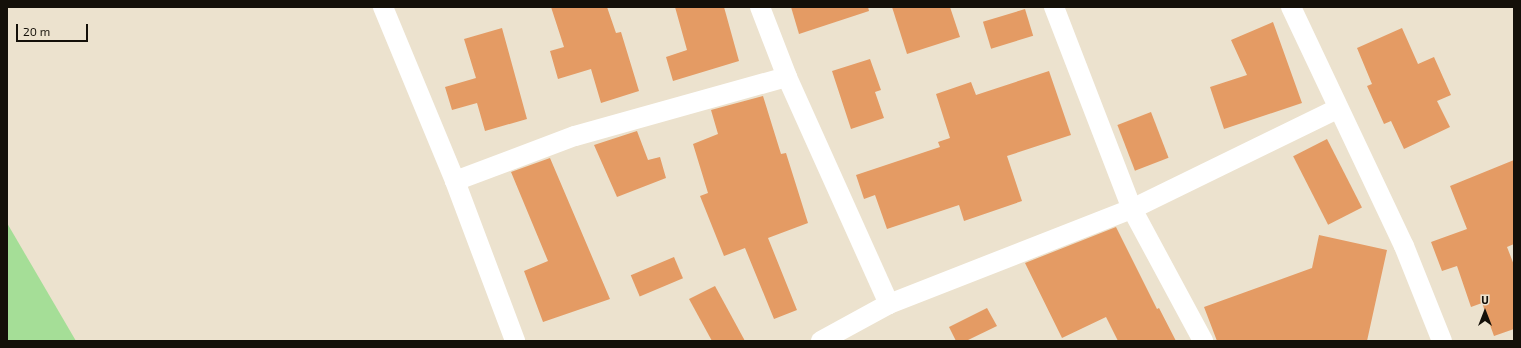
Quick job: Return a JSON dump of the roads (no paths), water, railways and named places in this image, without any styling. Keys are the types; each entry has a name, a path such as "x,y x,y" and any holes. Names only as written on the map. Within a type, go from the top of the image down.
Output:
{"street":[{"path":"383,7 455,181 515,341"},
{"path":"760,7 787,77 889,304"},
{"path":"1054,7 1132,209 1203,341"},
{"path":"1291,7 1337,109 1404,246 1442,341"},
{"path":"455,181 575,136 787,77"},
{"path":"820,341 889,304 1132,209 1337,109"}]}
